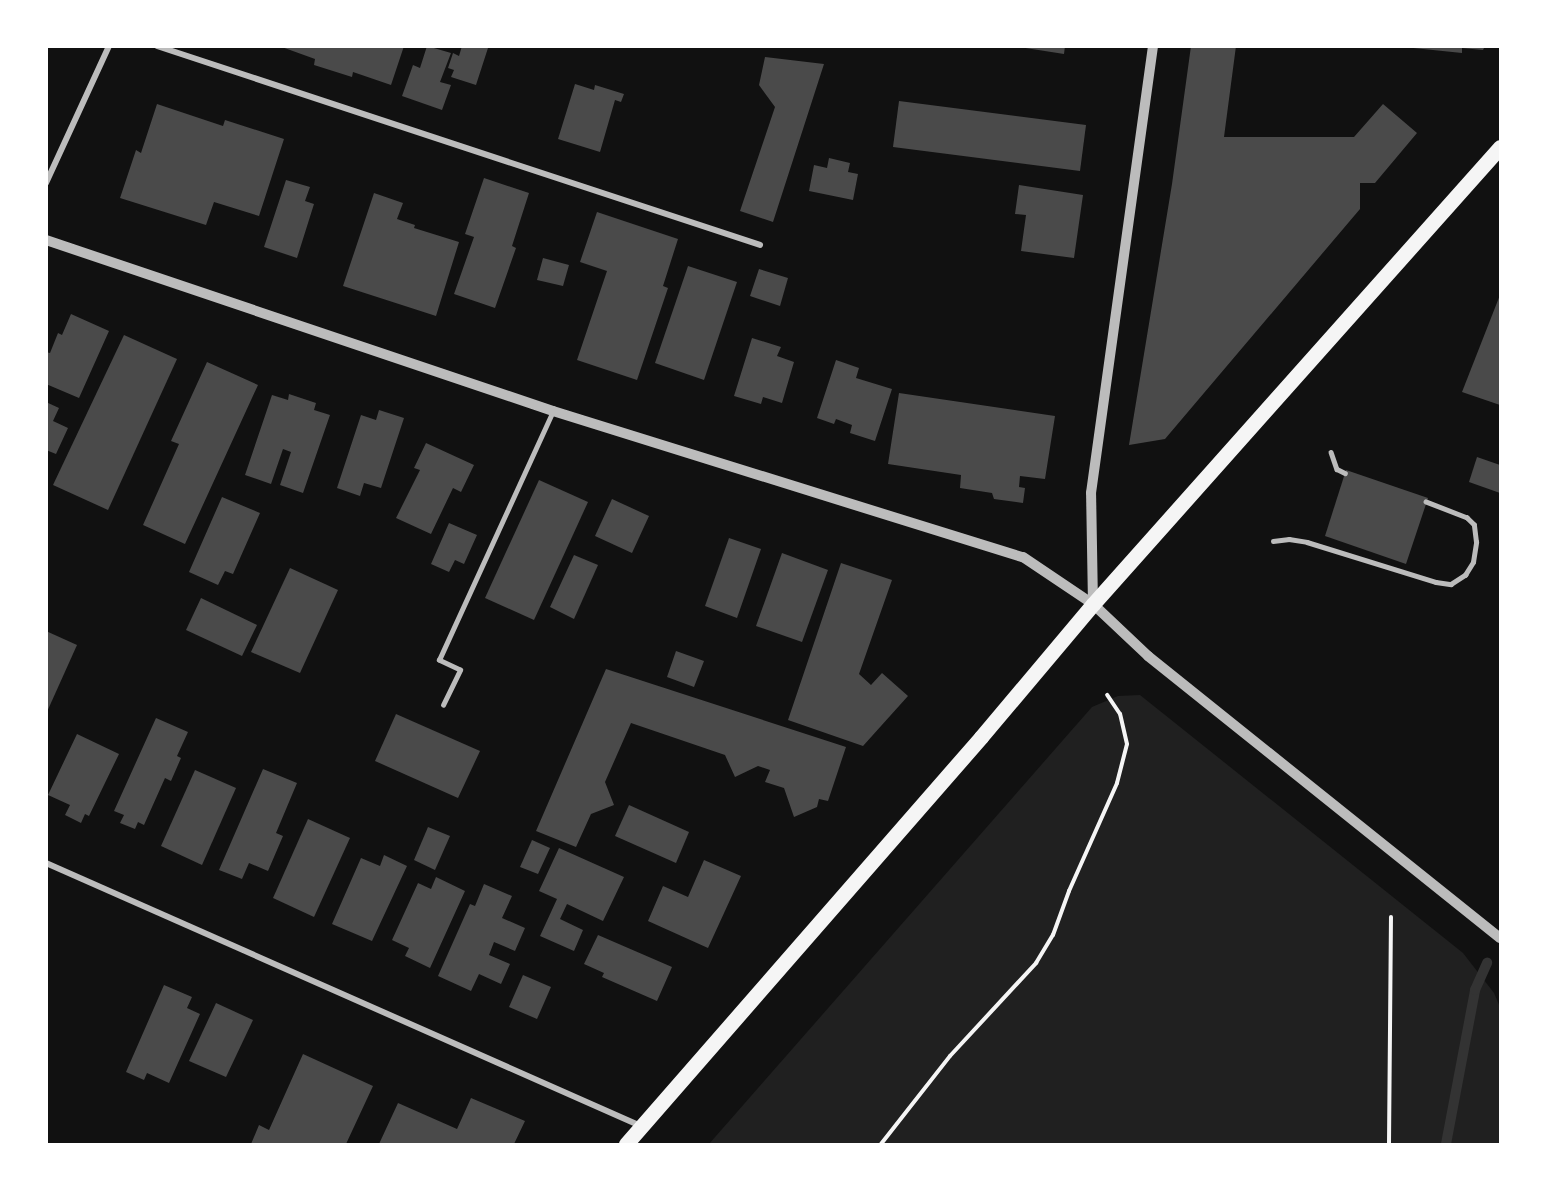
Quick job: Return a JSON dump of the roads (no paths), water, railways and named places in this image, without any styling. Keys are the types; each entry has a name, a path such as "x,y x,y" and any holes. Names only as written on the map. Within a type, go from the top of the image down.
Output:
{"main road":[{"path":"626,1144 974,746 1093,604 1500,147"}],"street":[{"path":"46,183 110,46"},
{"path":"157,46 760,244"},
{"path":"1093,604 1091,493 1153,46"},
{"path":"46,240 553,411 1023,557 1093,604 1148,656 1500,938"},
{"path":"46,863 642,1126"}],"lane":[{"path":"443,705 460,670 440,660 553,411"},
{"path":"1331,452 1337,469 1345,473"},
{"path":"1273,541 1289,539 1307,542 1436,582 1451,584 1465,575 1473,562 1476,542 1474,525 1467,518 1426,502"}],"waterway":[{"path":"1446,1144 1475,990 1487,963"}]}
